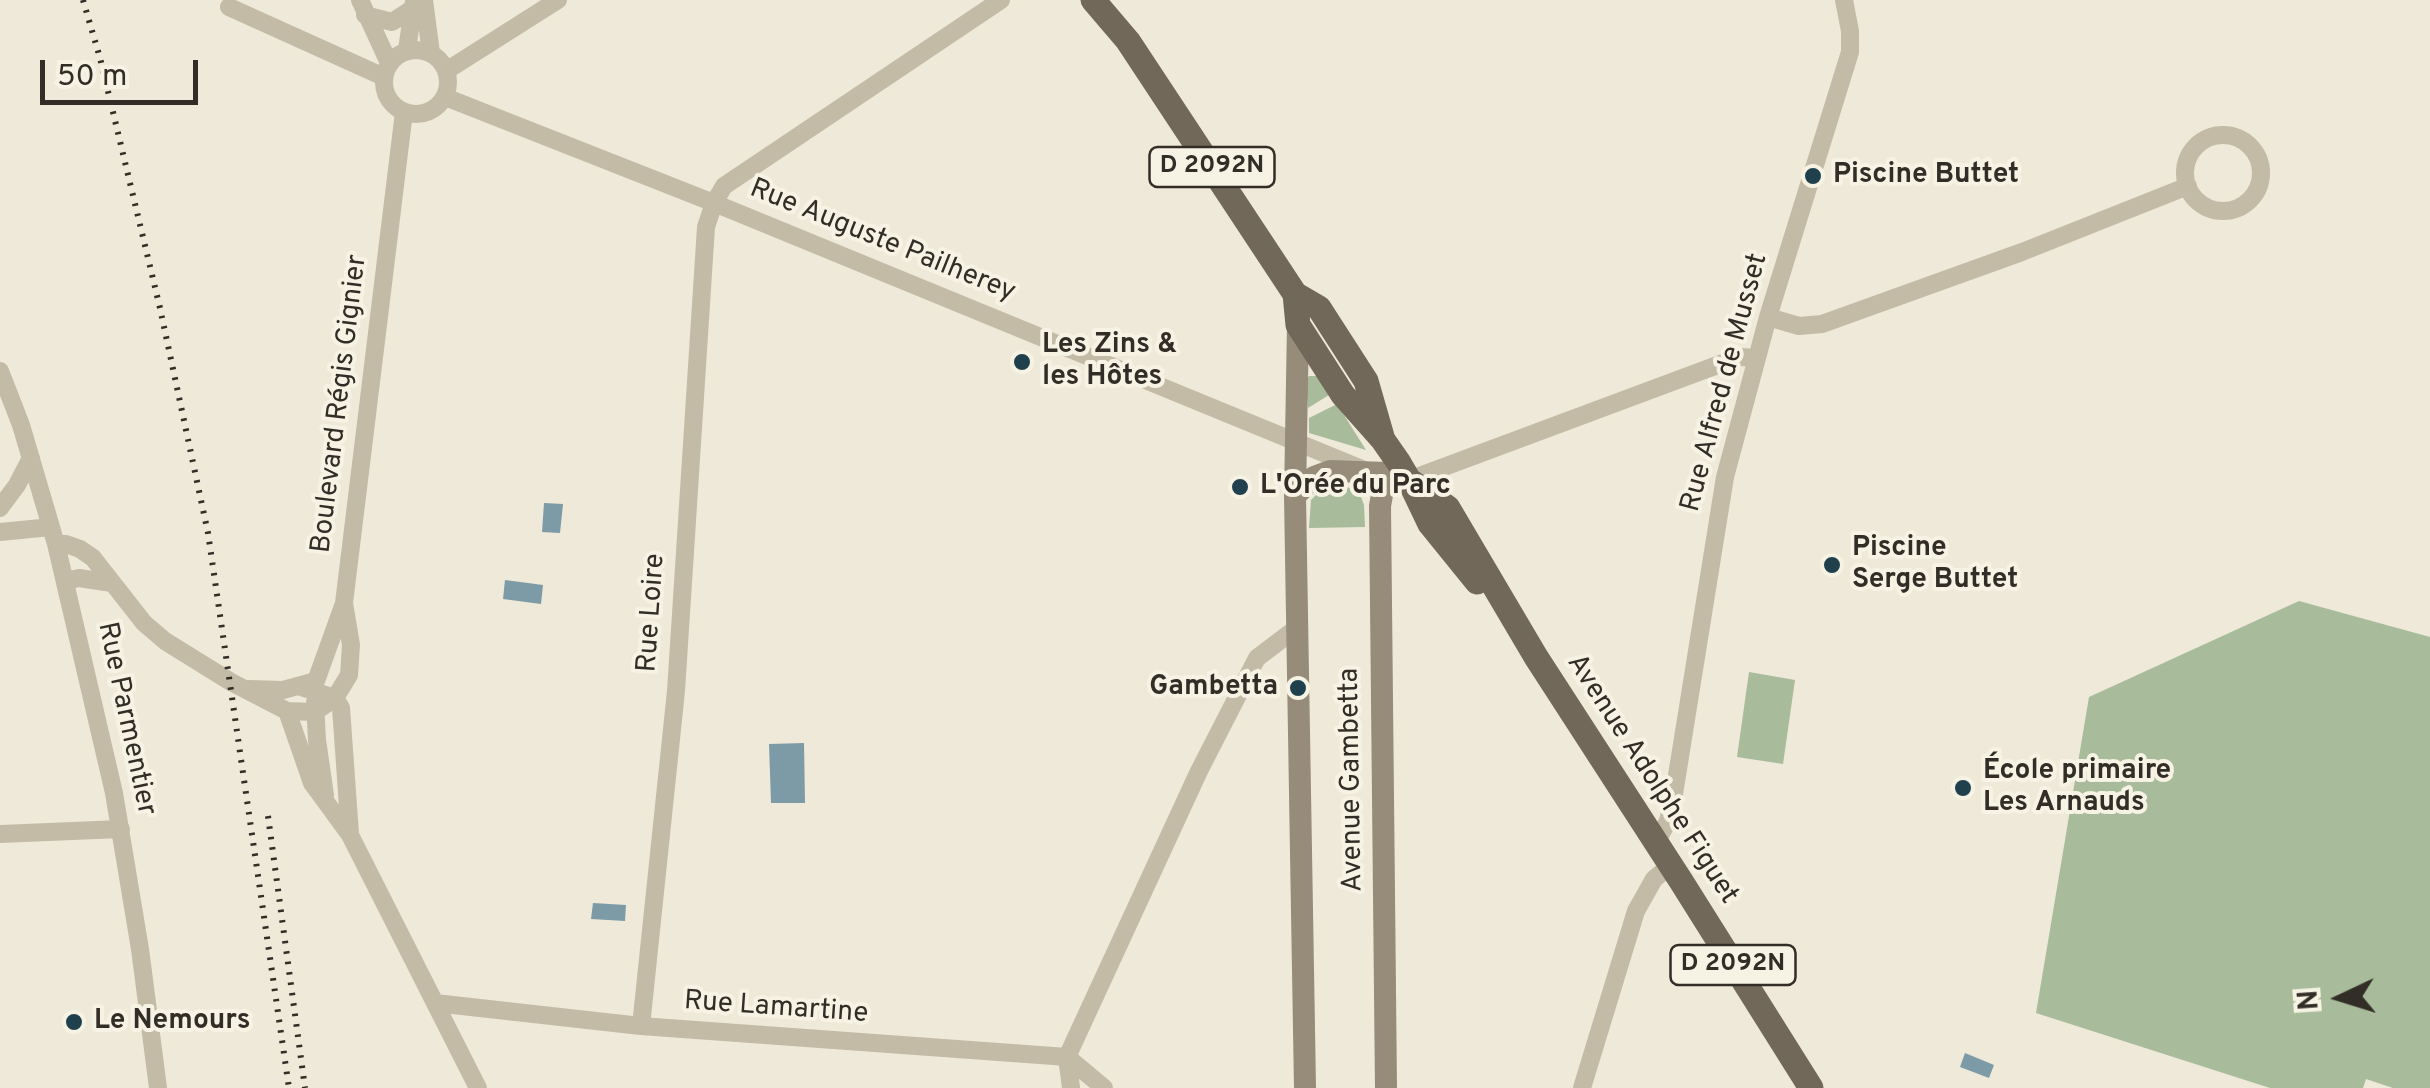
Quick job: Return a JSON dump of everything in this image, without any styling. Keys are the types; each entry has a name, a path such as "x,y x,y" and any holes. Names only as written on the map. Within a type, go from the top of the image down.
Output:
{"main road":[{"name":"D 2092N","path":"1093,0 1128,40 1295,294 1318,308 1366,381 1383,440"},
{"name":"D 2092N","path":"1114,0 1128,40"},
{"name":"D 2092N","path":"1295,294 1298,326 1342,396 1383,440"},
{"name":"Avenue Gambetta","path":"1298,326 1295,496 1305,1088"},
{"name":"Avenue Adolphe Figuet","path":"1383,440 1390,472 1536,657 1810,1088"},
{"path":"1295,496 1314,477 1330,471 1390,472"},
{"name":"Avenue Gambetta","path":"1386,1088 1380,523 1382,490 1390,472"}],"street":[{"path":"446,71 558,0"},
{"path":"714,203 724,186 1001,0"},
{"name":"Rue Alfred de Musset","path":"1656,843 1668,821 1674,794 1725,476 1768,317 1850,52 1844,0"},
{"path":"417,3 431,53"},
{"path":"362,8 392,22 417,3"},
{"path":"407,50 417,3"},
{"path":"229,7 386,70"},
{"path":"362,8 386,70 387,98 394,107 422,114 432,110 448,88 446,71 431,53 407,50 397,55 386,70"},
{"name":"Rue Auguste Pailherey","path":"445,96 1296,443"},
{"name":"Boulevard Régis Gignier","path":"334,698 348,676 351,644 344,603 404,112"},
{"path":"2222,134 2246,142 2261,166 2257,190 2236,209 2216,211 2199,203 2188,186 2184,175 2187,158 2194,146 2209,136 2222,134"},
{"path":"1768,317 1799,326 1822,324 2188,186"},
{"name":"Rue Loire","path":"642,1026 676,691 706,227 714,203"},
{"path":"1296,443 1390,472 1739,357 1756,358"},
{"name":"Rue Parmentier","path":"0,370 31,458 66,581 121,829 158,1088"},
{"path":"0,508 31,458"},
{"path":"0,532 54,536 93,558 144,623 164,641 288,711 315,712 334,698"},
{"path":"66,581 79,578 112,583"},
{"path":"326,802 310,686 344,603"},
{"path":"1071,1088 1067,1058 1199,771 1258,658 1298,627"},
{"path":"243,688 284,690 310,686 334,698 340,708 350,835"},
{"path":"288,711 312,784 350,835 478,1088"},
{"path":"0,834 121,829"},
{"path":"1582,1088 1636,912 1654,879 1671,865"},
{"name":"Rue Lamartine","path":"435,1003 642,1026 1067,1058"},
{"path":"1067,1058 1104,1088"}],"green space":[{"path":"1309,376 1318,376 1329,395 1308,408 1306,381"},
{"path":"1337,404 1366,450 1309,433 1309,418"},
{"path":"1338,484 1353,489 1361,497 1365,527 1309,528 1311,500 1322,489"},
{"path":"2299,601 2430,637 2430,1088 2393,1088 2366,1079 2363,1088 2270,1088 2036,1013 2089,697"},
{"path":"1749,672 1795,680 1783,764 1737,757"}],"water":[{"path":"544,503 563,504 560,533 542,532"},
{"path":"505,580 543,585 541,604 503,599"},
{"path":"804,743 805,803 771,803 769,744"},
{"path":"593,903 626,905 625,921 591,919"},
{"path":"1965,1053 1994,1065 1989,1078 1960,1067"}],"railway":[{"path":"83,0 160,308 208,533 289,1088"},
{"path":"268,816 305,1088"}],"place":[{"name":"Piscine Buttet","path":"1813,176"},
{"name":"Les Zins & les Hôtes","path":"1022,362"},
{"name":"L'Orée du Parc","path":"1240,487"},
{"name":"Piscine Serge Buttet","path":"1832,565"},
{"name":"Gambetta","path":"1298,688"},
{"name":"École primaire Les Arnauds","path":"1963,788"},
{"name":"Le Nemours","path":"74,1022"}]}
